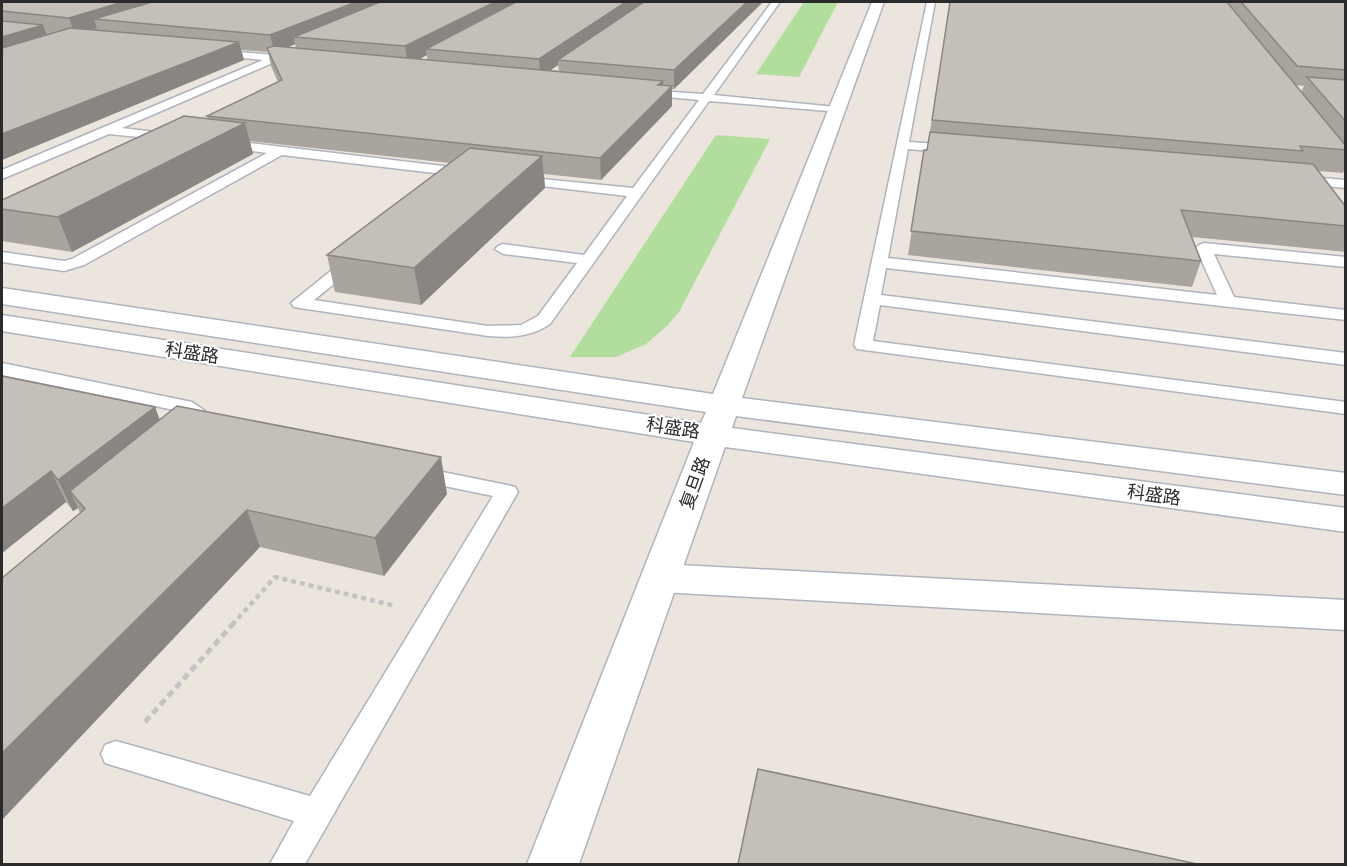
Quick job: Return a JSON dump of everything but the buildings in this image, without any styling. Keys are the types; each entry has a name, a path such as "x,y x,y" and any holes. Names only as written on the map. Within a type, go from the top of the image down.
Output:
{"street":[{"name":"复旦路","path":"553,864 718,420 878,2"},
{"name":"科盛路","path":"2,296 718,420 1346,520"},
{"name":"科盛路","path":"2,323 718,420 1346,484"},
{"path":"661,578 1346,615"}],"lane":[{"path":"364,252 300,303 488,331 514,332 534,329 544,320 776,2"},
{"path":"931,2 862,345 1346,408"},
{"path":"2,175 297,50"},
{"path":"206,52 310,61"},
{"path":"636,92 836,110"},
{"path":"108,130 188,140"},
{"path":"210,142 471,174 447,188"},
{"path":"902,145 972,151"},
{"path":"2,257 64,266 78,262 279,151"},
{"path":"500,177 636,194"},
{"path":"1287,179 1346,184"},
{"path":"1228,302 1204,248 1346,262"},
{"path":"503,249 587,260"},
{"path":"879,262 1346,315"},
{"path":"872,299 1346,359"},
{"path":"2,369 185,406 195,411 191,435"},
{"path":"287,864 507,492 394,469"},
{"path":"116,754 317,813"}],"path":[{"path":"116,754 275,577 435,616"}],"green space":[{"path":"804,2 838,2 799,77 756,74"},
{"path":"716,135 770,139 679,312 646,344 616,357 570,357"}]}
